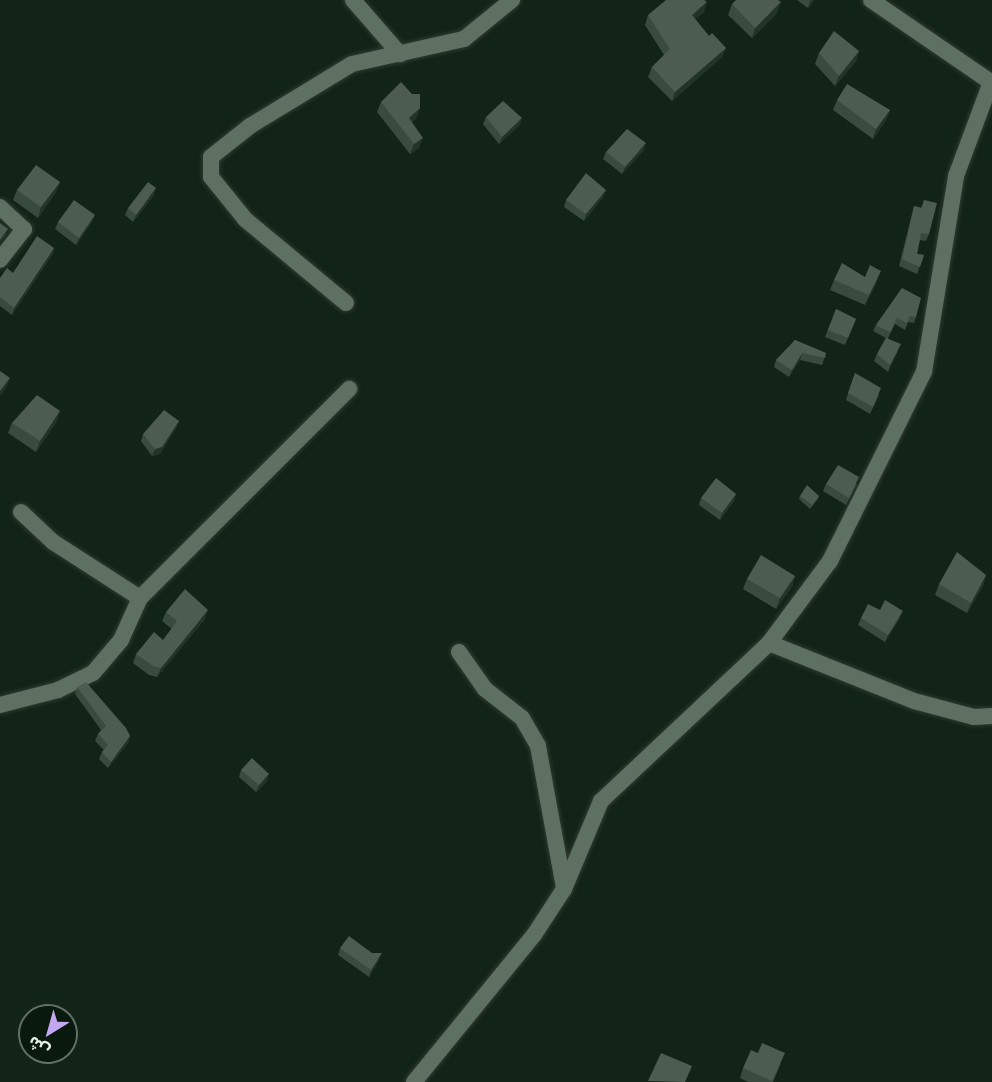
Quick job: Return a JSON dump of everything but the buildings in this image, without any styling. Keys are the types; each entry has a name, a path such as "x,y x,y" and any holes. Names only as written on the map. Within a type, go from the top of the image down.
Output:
{"street":[{"path":"353,0 400,54"},
{"path":"346,303 244,219 211,177 208,164 215,151 250,126 352,64 464,39 512,0"},
{"path":"414,1082 534,935 564,889 601,801 769,643 830,561 924,372 956,176 992,82 871,0"},
{"path":"0,207 24,229 0,260"},
{"path":"0,705 58,690 93,673 121,640 140,598 349,389"},
{"path":"21,512 53,542 140,598"},
{"path":"769,643 915,701 974,717 992,717"},
{"path":"459,652 485,689 522,718 538,746 564,889"}]}
